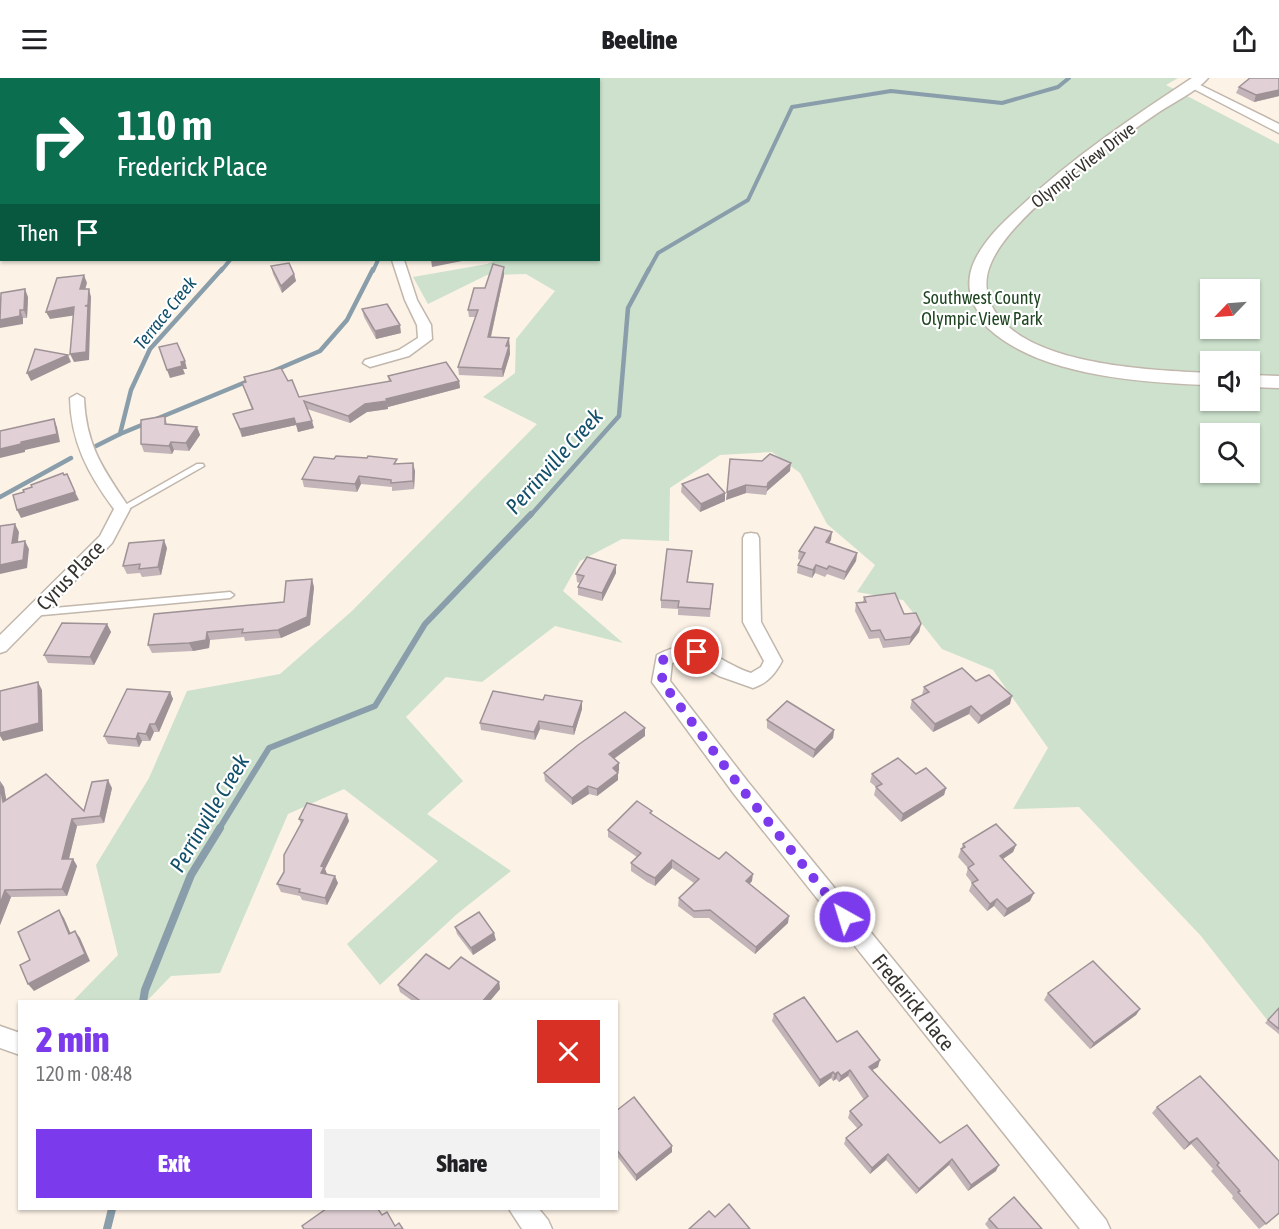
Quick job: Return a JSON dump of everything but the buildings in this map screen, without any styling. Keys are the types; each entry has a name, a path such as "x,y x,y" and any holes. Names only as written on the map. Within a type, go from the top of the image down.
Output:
{"main road":[{"name":"Olympic View Drive","path":"1197,81 1076,166 1025,210 988,252 979,272 977,290 982,308 998,327 1021,343 1055,358 1110,371 1200,378"},
{"path":"1260,381 1279,382"}],"street":[{"path":"1197,81 1279,129"},
{"path":"370,363 404,353 425,339 424,325 411,300 398,261"},
{"path":"76,398 76,415 84,447 95,473 122,509"},
{"name":"Cyrus Place","path":"0,646 106,539 122,509"},
{"name":"Frederick Place","path":"752,538 752,622 773,661 767,672 753,681 722,669 697,652 676,652 663,660 662,682 749,798 1097,1229"},
{"path":"0,1037 18,1043"},
{"path":"523,1210 538,1229"}],"lane":[{"path":"122,509 200,466"},
{"path":"32,614 230,595"}],"green space":[{"name":"Southwest County Olympic View Park","path":"600,78 1178,78 1166,85 1279,144 1279,1035 1201,936 1079,807 1013,809 1048,748 993,670 942,649 903,600 857,592 875,565 827,524 800,473 772,452 720,455 670,488 669,541 622,539 580,561 563,591 623,643 555,626 482,682 446,677 406,717 463,781 427,814 511,871 457,914 380,985 347,944 438,861 344,789 288,814 220,973 171,976 148,1000 74,1000 118,955 96,865 149,778 187,691 280,674 352,611 537,424 483,397 515,373 516,339 555,291 526,274 487,275 428,304 413,277 494,261 600,261"}],"waterway":[{"name":"Perrinville Creek","path":"648,271 658,253 748,200 792,107 891,91 1002,103 1058,87 1069,78"},
{"name":"Terrace Creek","path":"221,271 229,261"},
{"path":"373,271 378,261"},
{"name":"Terrace Creek","path":"120,434 131,390 150,349 222,269"},
{"path":"271,372 320,351 347,320 373,269"},
{"name":"Perrinville Creek","path":"530,516 619,416 628,308 649,269"},
{"path":"120,434 253,379"},
{"name":"Terrace Creek","path":"96,446 120,434"},
{"name":"Terrace Creek","path":"0,497 71,458"},
{"name":"Perrinville Creek","path":"219,829 269,748 375,706 425,624 531,514"},
{"name":"Perrinville Creek","path":"143,1000 145,990 191,875 220,828"},
{"name":"Perrinville Creek","path":"107,1229 112,1210"}],"route":[{"path":"697,652 676,652 663,660 662,682 741,788 845,917"}]}
